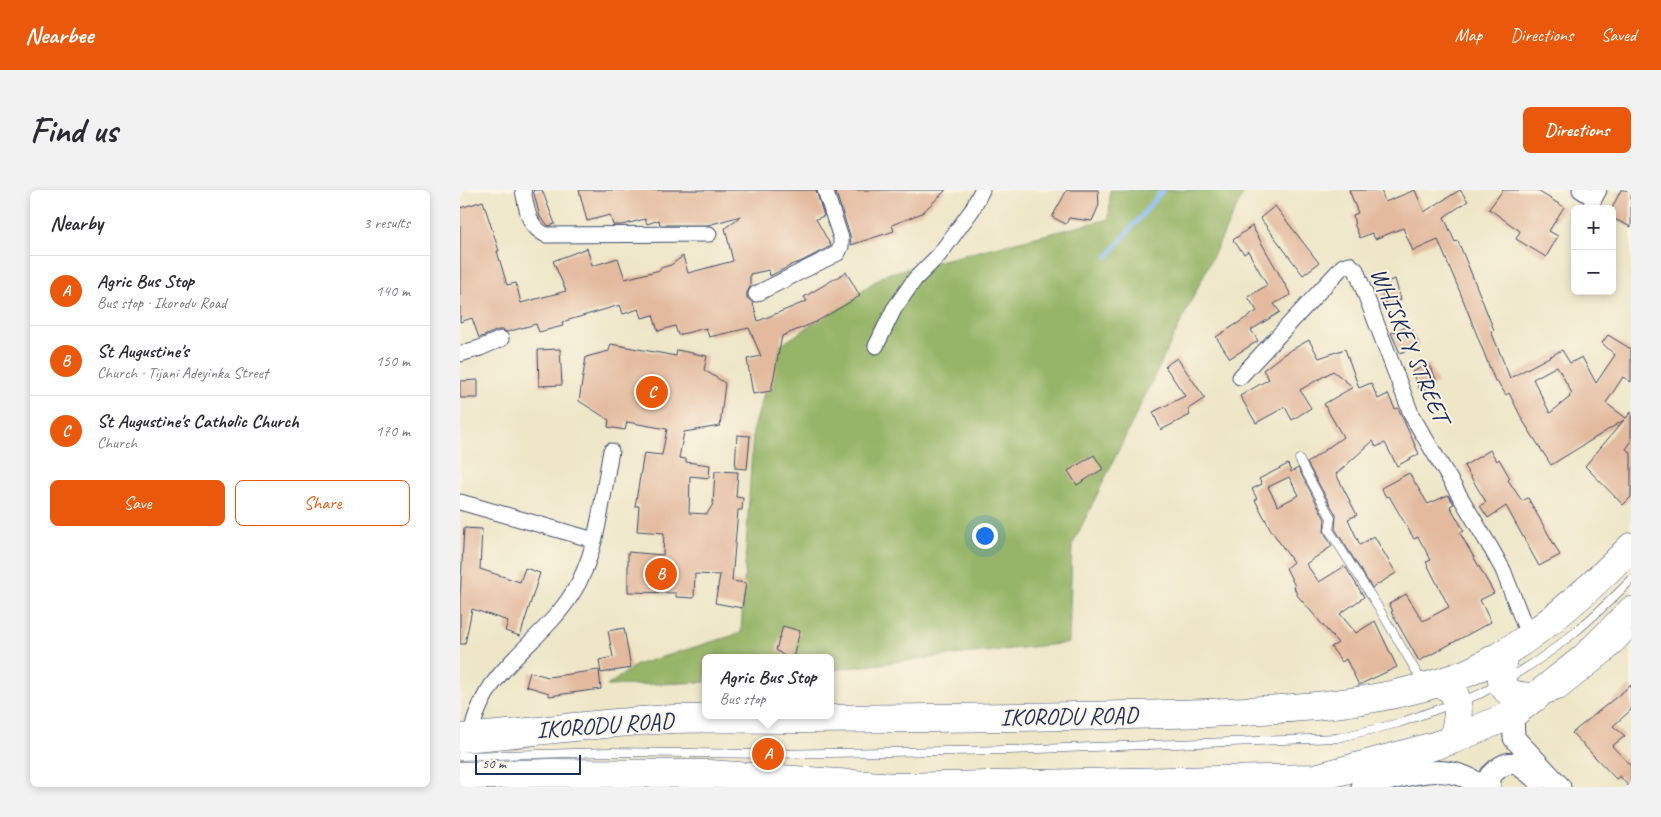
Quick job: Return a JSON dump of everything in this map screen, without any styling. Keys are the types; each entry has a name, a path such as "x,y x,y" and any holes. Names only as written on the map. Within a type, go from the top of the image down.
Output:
{"highway":[{"name":"IKORODU ROAD","path":"462,744 586,724 675,719 925,719 1118,716 1315,707 1400,693 1440,691 1529,638 1603,576 1631,547"},
{"name":"IKORODU ROAD","path":"460,776 550,773 708,781 896,787 1319,782 1452,740 1524,706 1583,659 1631,611"},
{"path":"1504,653 1500,673 1501,682 1511,694 1522,697 1524,706"},
{"path":"1440,691 1457,725 1452,740"}],"street":[{"path":"522,190 531,222 536,230 546,235 709,234"},
{"path":"756,294 838,252 841,246 841,238 825,190"},
{"path":"876,346 894,309 915,279 939,255 972,210 982,190"},
{"path":"1580,190 1594,199"},
{"name":"WHISKEY STREET","path":"1240,377 1343,266 1349,264 1356,270 1412,416 1503,570 1529,638"},
{"path":"460,354 501,339"},
{"path":"462,744 472,732 476,715 484,697 498,677 558,613 572,595 583,576 594,540 611,451"},
{"path":"460,502 594,540"},
{"path":"1524,706 1514,738 1560,787"},
{"path":"1490,787 1490,776 1498,768 1512,762 1518,763 1546,787"},
{"path":"1362,787 1422,772 1450,772 1482,787"}],"lane":[{"path":"1299,459 1331,518 1329,530 1377,605 1440,691 1480,694 1531,666 1589,621 1631,580"},
{"path":"1524,706 1562,695 1611,656 1631,635"}],"green space":[{"path":"1110,190 1245,190 1072,546 1069,643 834,670 834,654 702,654 702,682 607,686 636,665 741,633 753,432 777,348 886,274 1109,219"}],"building":[{"path":"533,190 542,190 555,224 549,226 540,217"},
{"path":"579,190 816,190 824,216 816,219 831,246 770,276 769,270 750,274 750,287 747,298 753,303 758,321 807,301 804,297 846,272 860,296 816,322 782,336 771,391 753,394 747,359 761,356 749,328 709,337 706,328 678,335 675,326 658,331 653,315 642,318 639,309 623,314 620,305 562,322 563,326 539,332 536,324 507,332 498,330 479,338 472,318 460,322 460,208 483,201 499,251 497,251 507,285 516,283 521,303 566,291 553,261 587,248 592,266 618,258 625,279 660,270 660,268 671,265 683,256 688,273 733,261 725,228 741,216 708,225 660,225 659,220 647,224 645,219 622,225 613,225 610,215 587,221"},
{"path":"835,190 946,190 922,213 892,225 894,231 851,245 850,235"},
{"path":"1067,190 1098,190 1099,205 1092,221 1069,218 1066,224 1052,217"},
{"path":"1349,190 1381,190 1385,202 1415,190 1424,212 1460,190 1468,201 1444,217 1455,242 1458,241 1474,280 1494,330 1491,331 1510,378 1562,350 1570,363 1582,357 1596,383 1615,355 1602,343 1608,335 1631,349 1631,382 1623,377 1606,403 1626,418 1631,412 1631,442 1626,449 1631,453 1631,497 1623,505 1585,466 1624,420 1551,465 1523,421 1509,393 1506,395 1497,381 1495,381 1438,240 1413,251 1403,228 1375,239 1372,233 1360,238 1353,215 1358,213","holes":["1557,366 1572,393 1569,395 1570,397 1550,413 1533,379"]},
{"path":"1503,190 1536,190 1564,207 1549,231 1558,236 1546,257 1516,239 1520,231 1489,209"},
{"path":"1621,190 1631,190 1631,227 1616,220 1616,205 1614,205"},
{"path":"1275,206 1319,263 1303,275 1260,218"},
{"path":"1252,226 1291,295 1274,304 1280,312 1251,330 1258,341 1230,358 1216,337 1257,311 1248,297 1267,285 1248,251 1244,254 1233,240"},
{"path":"1395,279 1401,300 1386,305 1379,284"},
{"path":"1410,325 1419,345 1400,353 1391,333"},
{"path":"1309,340 1319,358 1345,349 1359,388 1371,383 1378,399 1388,394 1395,409 1398,408 1419,454 1397,466 1385,443 1376,447 1373,441 1336,474 1357,515 1348,519 1360,545 1374,536 1396,573 1372,588 1335,529 1336,515 1307,463 1343,437 1324,404 1353,387 1333,371 1300,390 1311,408 1292,420 1285,407 1256,423 1240,396 1269,379 1263,370 1284,354"},
{"path":"611,344 676,356 677,350 707,356 704,370 725,383 720,426 684,432 679,458 686,459 686,462 710,465 709,478 690,476 689,513 707,514 713,504 715,471 738,472 736,497 743,498 742,510 738,510 732,581 746,583 742,608 715,603 720,575 695,574 694,598 676,597 676,593 628,592 628,552 663,555 664,533 637,531 639,506 635,506 644,453 662,455 667,429 627,422 625,430 608,427 609,420 579,401 586,357 609,351"},
{"path":"560,349 562,385 539,386 538,350"},
{"path":"1177,358 1205,398 1188,409 1190,415 1161,430 1153,412 1185,396 1165,366"},
{"path":"1429,364 1438,383 1420,391 1412,372"},
{"path":"478,380 478,398 460,398 460,381"},
{"path":"737,435 750,436 747,469 735,468"},
{"path":"1490,450 1497,461 1499,459 1510,478 1508,480 1522,501 1528,498 1560,555 1539,566 1506,506 1488,518 1480,506 1486,502 1464,466"},
{"path":"1094,455 1103,469 1077,485 1068,471"},
{"path":"1288,464 1291,472 1298,468 1325,519 1324,532 1332,546 1306,564 1319,582 1345,566 1364,597 1340,614 1356,633 1375,621 1397,667 1359,685 1346,659 1342,662 1331,647 1338,643 1297,595 1295,586 1286,568 1293,562 1271,530 1255,500 1257,499 1252,489 1262,484 1259,479","holes":["1289,477 1299,495 1278,506 1268,487"]},
{"path":"1409,473 1428,504 1448,495 1454,504 1450,506 1464,531 1460,533 1494,593 1480,600 1491,622 1419,661 1391,612 1393,611 1389,604 1406,594 1423,621 1449,607 1426,562 1431,560 1418,537 1414,539 1389,496 1386,497 1381,488"},
{"path":"464,528 482,529 480,569 520,582 525,568 540,573 520,636 505,631 508,621 472,609 465,644 460,644 460,598"},
{"path":"783,626 800,631 794,654 782,654 776,650"},
{"path":"624,628 631,668 601,673 599,660 613,657 608,631"},
{"path":"599,670 601,689 549,696 549,693 526,686 530,672 548,677"},
{"path":"1631,685 1631,710 1613,726 1625,736 1612,746 1631,766 1631,787 1629,787 1620,776 1616,779 1572,733"}],"waterway":[{"path":"1107,257 1163,190"}],"place":[{"name":"St Augustine's Catholic Church","path":"652,392"},
{"name":"St Augustine's","path":"661,574"},
{"name":"Agric Bus Stop","path":"768,754"}]}
